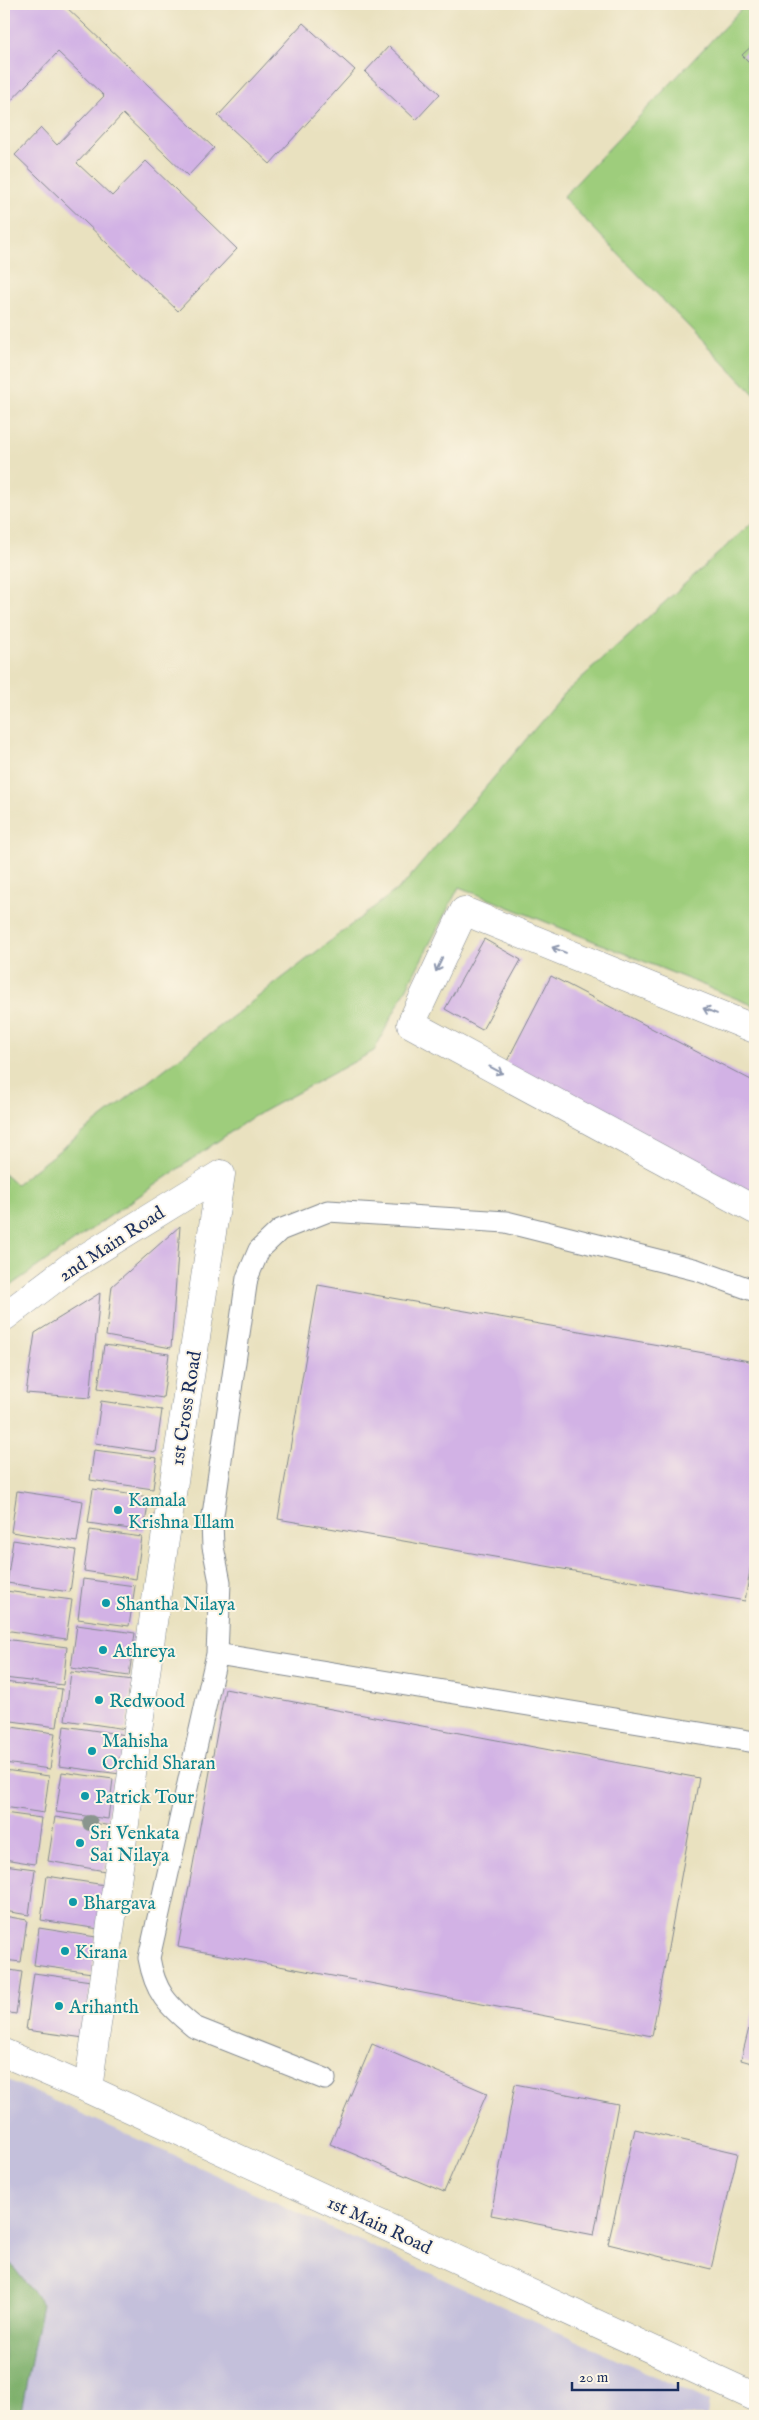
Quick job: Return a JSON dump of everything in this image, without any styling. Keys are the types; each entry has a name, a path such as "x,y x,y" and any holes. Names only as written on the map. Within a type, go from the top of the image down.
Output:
{"street":[{"path":"755,1030 464,911 411,1024 755,1210"},
{"name":"2nd Main Road","path":"4,1316 70,1267 221,1174"},
{"name":"1st Cross Road","path":"88,2089 160,1572 221,1174"},
{"path":"4,1316 4,1321"},
{"name":"1st Main Road","path":"4,2053 88,2089 755,2397"}],"lane":[{"path":"325,2079 194,2027 176,2012 153,1981 150,1958 217,1654 220,1582 213,1547 212,1522 247,1278 259,1250 280,1230 328,1211 506,1222 697,1270 755,1291"},
{"path":"217,1654 755,1742"}],"shaded area":[{"path":"4,2078 709,2401 707,2416 4,2416"}],"green space":[{"path":"746,4 755,4 755,395 563,197"},
{"path":"755,520 755,1006 459,887 374,1051 251,1118 4,1290 4,1173 16,1184 404,884 565,693"},
{"path":"4,2255 42,2304 20,2416 4,2416"}],"building":[{"path":"4,4 63,4 214,148 188,176 123,114 77,163 112,196 146,161 237,249 178,311 15,155 41,128 57,145 104,96 58,52 4,108"},
{"path":"303,23 355,70 270,164 218,116"},
{"path":"755,43 755,68 742,55"},
{"path":"389,46 440,94 416,120 365,72"},
{"path":"484,939 521,960 482,1030 445,1009"},
{"path":"551,976 755,1082 755,1195 505,1065"},
{"path":"180,1226 171,1348 106,1336 112,1286"},
{"path":"318,1285 755,1362 755,1540 745,1601 278,1519"},
{"path":"100,1293 90,1398 26,1393 35,1333"},
{"path":"104,1345 169,1354 163,1398 98,1388"},
{"path":"101,1401 162,1410 156,1452 95,1443"},
{"path":"94,1450 157,1458 153,1489 90,1480"},
{"name":"Kamala Krishna Illam","path":"93,1489 149,1497 144,1531 88,1523"},
{"path":"17,1491 83,1501 77,1542 11,1532"},
{"path":"90,1530 142,1537 136,1579 84,1571"},
{"path":"13,1540 76,1550 70,1592 7,1583"},
{"name":"Shantha Nilaya","path":"83,1579 135,1586 129,1626 78,1619"},
{"path":"6,1591 72,1600 66,1639 4,1630"},
{"name":"Athreya","path":"77,1625 135,1633 129,1676 71,1668"},
{"path":"4,1639 67,1647 63,1685 4,1678"},
{"name":"Redwood","path":"71,1672 133,1680 126,1729 65,1720"},
{"path":"4,1682 62,1689 57,1727 4,1720"},
{"path":"225,1689 699,1778 652,2036 178,1947"},
{"path":"4,1726 55,1733 50,1769 4,1763"},
{"name":"Mahisha Orchid Sharan","path":"64,1726 126,1735 120,1774 59,1766"},
{"path":"4,1770 49,1776 44,1813 4,1807"},
{"name":"Patrick Tour","path":"62,1772 113,1779 108,1819 56,1812"},
{"path":"4,1813 41,1818 35,1864 4,1859"},
{"name":"Sri Venkata Sai Nilaya","path":"55,1817 112,1826 105,1871 48,1861"},
{"path":"4,1865 35,1869 29,1915 4,1911"},
{"name":"Bhargava","path":"47,1876 105,1885 99,1929 41,1920"},
{"path":"4,1916 27,1920 21,1962 4,1960"},
{"name":"Kirana","path":"39,1928 96,1937 92,1973 34,1965"},
{"path":"4,1969 22,1972 16,2014 4,2012"},
{"name":"Arihanth","path":"34,1973 91,1981 84,2038 26,2030"},
{"path":"755,2004 755,2064 741,2060"},
{"path":"372,2044 487,2093 444,2192 330,2144"},
{"path":"515,2084 618,2104 594,2235 491,2215"},
{"path":"635,2129 738,2153 711,2269 608,2244"}],"place":[{"name":"Kamala Krishna Illam","path":"118,1510"},
{"name":"Shantha Nilaya","path":"106,1603"},
{"name":"Athreya","path":"103,1650"},
{"name":"Redwood","path":"99,1700"},
{"name":"Mahisha Orchid Sharan","path":"92,1751"},
{"name":"Patrick Tour","path":"85,1796"},
{"name":"Sri Venkata Sai Nilaya","path":"80,1843"},
{"name":"Bhargava","path":"73,1902"},
{"name":"Kirana","path":"65,1951"},
{"name":"Arihanth","path":"59,2006"}]}
